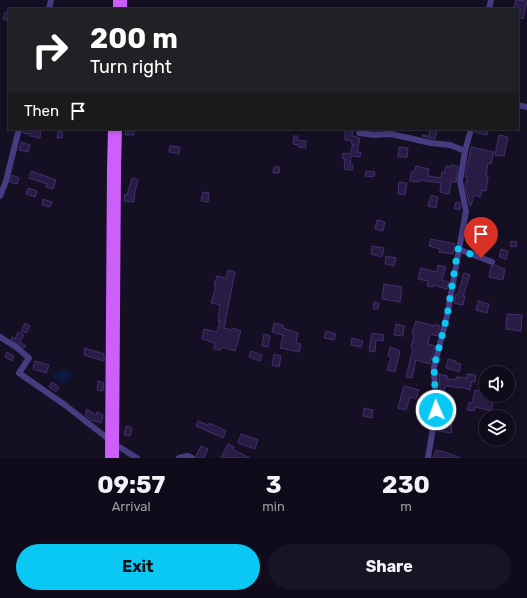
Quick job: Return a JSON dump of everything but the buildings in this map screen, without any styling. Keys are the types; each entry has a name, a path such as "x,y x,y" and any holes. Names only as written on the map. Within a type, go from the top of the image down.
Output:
{"main road":[{"path":"112,130 112,443 116,458"},
{"path":"109,458 112,443 118,130"}],"street":[{"path":"0,196 6,181 19,130"},
{"path":"428,458 436,410 434,367 447,316 466,211 460,182 465,151 471,130"},
{"path":"359,133 374,135 391,134 430,143 450,145 465,151"},
{"path":"458,249 492,262"},
{"path":"0,338 16,347 29,358 19,373 65,405 112,443 137,458"},
{"path":"179,458 188,456 192,458"}],"water":[{"path":"61,369 66,369 71,373 70,378 64,383 61,383 54,378 54,374"}],"route":[{"path":"436,410 434,367 447,316 458,249 481,258"}]}
